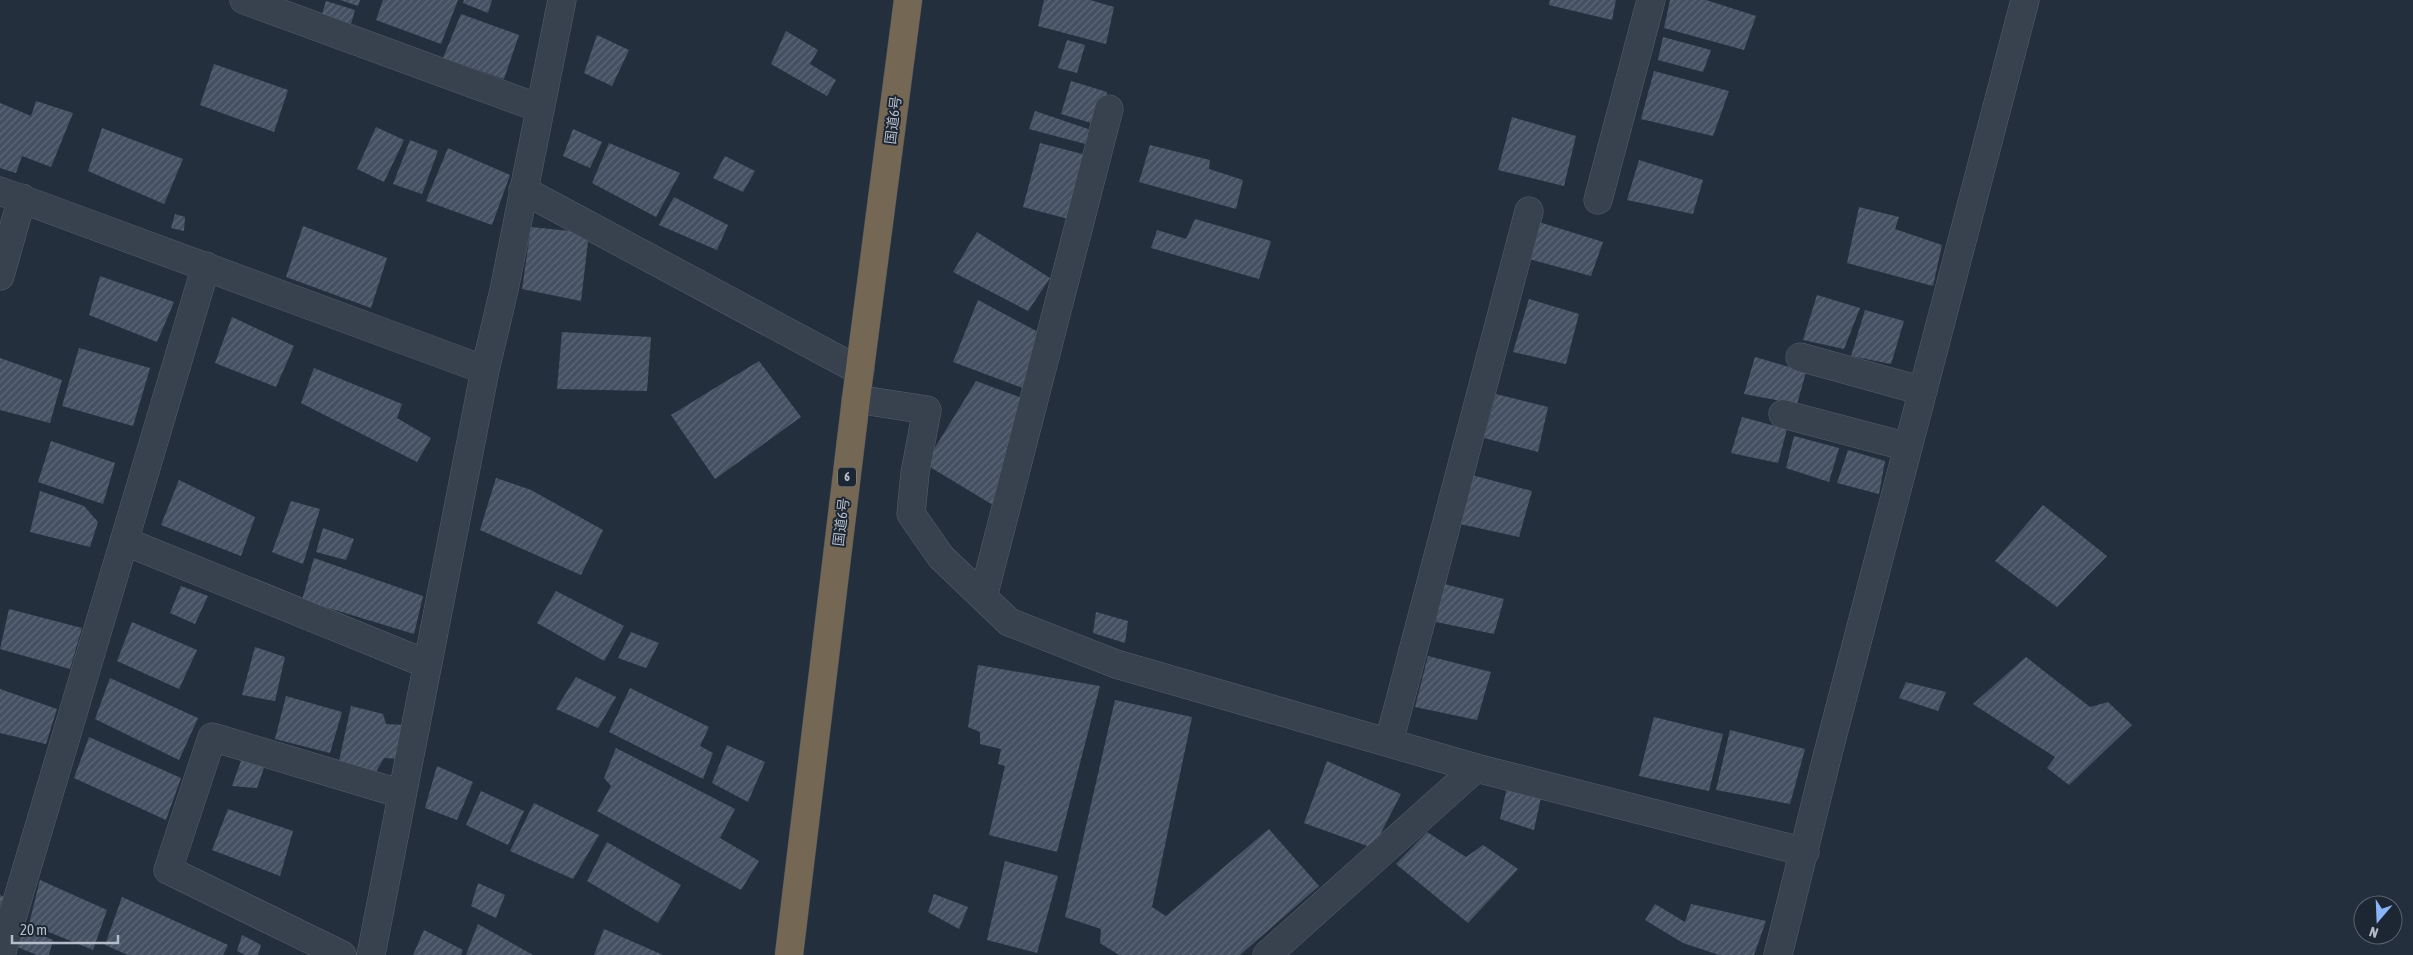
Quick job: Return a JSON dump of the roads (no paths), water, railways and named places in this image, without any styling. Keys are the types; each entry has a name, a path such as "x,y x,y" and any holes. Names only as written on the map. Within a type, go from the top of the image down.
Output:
{"highway":[{"name":"国道6号","path":"789,955 856,399 908,0"}],"street":[{"path":"244,0 539,108"},
{"path":"371,955 485,370 504,290 562,0"},
{"path":"1598,200 1651,0"},
{"path":"1778,955 1828,753 2025,0"},
{"path":"983,597 1109,109"},
{"path":"524,190 860,371"},
{"path":"0,276 11,195 485,370"},
{"path":"1389,742 1528,211"},
{"path":"2,955 206,266"},
{"path":"1800,358 1923,391"},
{"path":"856,399 927,410 915,473 911,514 941,557 1009,622 1116,664 1476,768 1805,852"},
{"path":"1783,414 1908,447"},
{"path":"124,541 428,664"},
{"path":"342,955 168,870 212,737 402,794"},
{"path":"1267,955 1476,768"}]}
